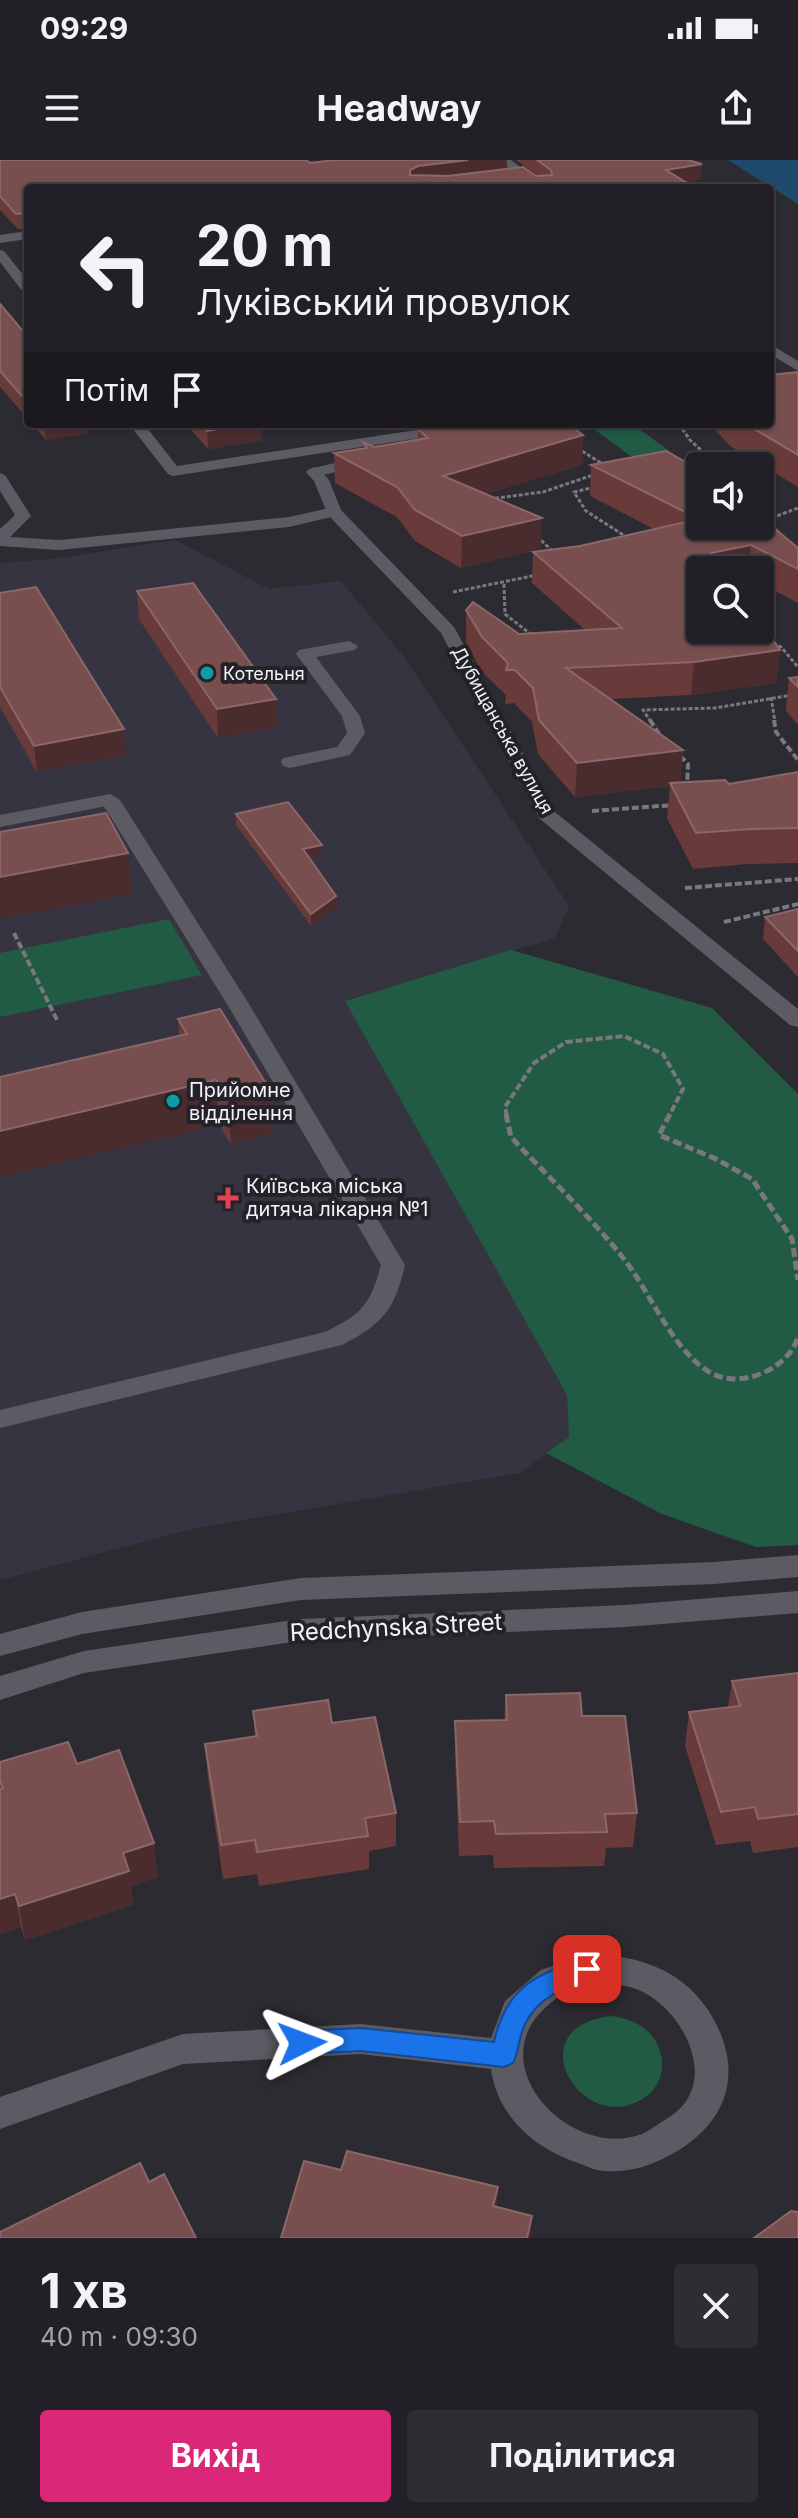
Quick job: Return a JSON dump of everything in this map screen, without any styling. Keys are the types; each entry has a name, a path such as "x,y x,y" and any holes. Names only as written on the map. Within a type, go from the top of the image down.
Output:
{"street":[{"path":"504,160 537,184"},
{"path":"509,177 525,175"},
{"path":"0,239 24,236"},
{"path":"0,254 24,284"},
{"path":"774,351 798,367"},
{"path":"139,428 173,471 458,428"},
{"name":"Дубищанська вулиця","path":"503,434 314,472 321,480 334,512 448,631 547,815 798,1020"},
{"path":"0,478 23,516 0,540"},
{"path":"0,540 59,545 289,522 334,512"},
{"path":"290,762 343,751 356,733 351,716 305,654 349,646"},
{"path":"0,821 110,800 238,1004 393,1265 386,1297 367,1323 333,1339 0,1419"},
{"name":"Redchynska Street","path":"0,1645 82,1623 301,1589 714,1573 798,1566"},
{"name":"Redchynska Street","path":"0,1688 84,1662 299,1630 625,1616 798,1602"},
{"path":"587,1969 622,1970 656,1981 684,2002 704,2029 713,2060 710,2089 697,2117 675,2138 645,2151 612,2155 578,2150 548,2135 524,2112 509,2085 504,2055 511,2024 528,1997 555,1978 587,1969"},
{"path":"0,2113 183,2049 361,2039 504,2055"}],"path":[{"path":"682,428 703,452"},
{"path":"499,508 486,499 543,492 612,469 574,446"},
{"path":"601,486 574,492 586,511 636,544"},
{"path":"774,517 798,508"},
{"path":"774,528 783,537"},
{"path":"534,534 559,558"},
{"path":"417,598 504,584 542,573"},
{"path":"504,584 505,614 537,639"},
{"path":"774,591 785,588"},
{"path":"774,644 781,647 798,667"},
{"path":"663,739 643,710 715,708 798,694"},
{"path":"771,697 776,732 798,760"},
{"path":"671,747 688,764 687,791"},
{"path":"547,815 686,804"},
{"path":"640,891 798,879"},
{"path":"688,931 798,904"},
{"path":"14,933 57,1020"},
{"path":"798,1280 792,1239 752,1179 716,1159 659,1135 683,1089 663,1054 624,1036 566,1042 534,1063 505,1107 511,1137 624,1259 685,1351 713,1374 740,1381 764,1372 794,1351 798,1337"}],"shaded area":[{"name":"Київська міська дитяча лікарня №1","path":"175,540 269,589 341,581 405,658 569,906 555,938 346,1000 567,1395 569,1437 520,1473 195,1528 0,1580 0,563 54,559"}],"green space":[{"path":"593,428 638,428 686,466 652,472"},
{"path":"169,919 202,975 0,1017 0,953"},
{"path":"511,950 712,1008 798,1094 798,1545 756,1547 662,1514 546,1453 569,1437 567,1395 345,1001"},
{"path":"612,2016 641,2026 655,2041 662,2059 660,2079 655,2087 648,2095 625,2106 602,2105 583,2094 569,2078 563,2059 567,2040 582,2025"}],"water":[{"path":"728,160 798,160 798,204 774,189 774,184 766,184"}],"building":[{"path":"0,160 306,160 310,163 335,160 468,160 418,166 410,170 410,175 448,176 523,167 536,176 552,175 551,170 537,160 688,160 702,164 666,170 689,184 24,184 24,213 16,214 0,196"},
{"path":"0,304 24,332 24,398 0,371"},
{"path":"798,372 798,455 753,428 774,428 774,375"},
{"path":"573,428 583,435 443,476 542,518 462,536 415,510 397,487 334,453 367,448 363,442 374,447 428,438 418,429"},
{"path":"666,451 686,462 686,512 591,465"},
{"path":"686,522 686,540 774,540 774,528 798,548 798,569 751,545 711,553 713,556 686,556 686,644 774,642 780,650 694,662 566,668 683,750 577,763 539,720 533,688 515,670 506,670 508,663 482,637 466,610 473,602 519,634 622,628 533,552 580,546"},
{"path":"193,583 276,699 217,709 137,591"},
{"path":"36,587 124,729 34,746 0,687 0,593"},
{"path":"798,677 798,687 789,678"},
{"path":"798,772 798,828 696,833 670,783 725,780 729,784"},
{"path":"288,802 322,845 303,849 336,896 311,914 236,814"},
{"path":"106,813 128,853 0,877 0,832"},
{"path":"798,909 798,951 765,917"},
{"path":"220,1009 270,1090 228,1099 216,1080 0,1131 0,1077 187,1034 178,1019"},
{"path":"798,1673 798,1814 758,1819 755,1807 721,1812 689,1712 740,1706 732,1681"},
{"path":"580,1693 582,1716 625,1716 637,1813 605,1814 607,1832 496,1834 494,1821 460,1822 455,1721 507,1720 506,1695"},
{"path":"328,1700 332,1723 375,1717 396,1813 365,1818 368,1836 257,1852 255,1840 221,1845 205,1744 257,1736 253,1711"},
{"path":"68,1742 77,1764 119,1750 154,1843 123,1853 129,1871 19,1906 15,1894 0,1899 0,1789 3,1788 0,1762"},
{"path":"347,2151 498,2187 493,2206 532,2216 527,2238 281,2238 304,2161 341,2170"},
{"path":"140,2163 149,2182 164,2174 196,2238 0,2238 0,2232"},
{"path":"791,2211 798,2212 798,2238 754,2238"}],"place":[{"name":"Котельня","path":"207,673"},
{"name":"Прийомне відділення","path":"173,1101"},
{"name":"Київська міська дитяча лікарня №1","path":"228,1198"}],"route":[{"path":"302,2043 361,2039 504,2055 511,2024 528,1997 555,1978 587,1969"}]}
